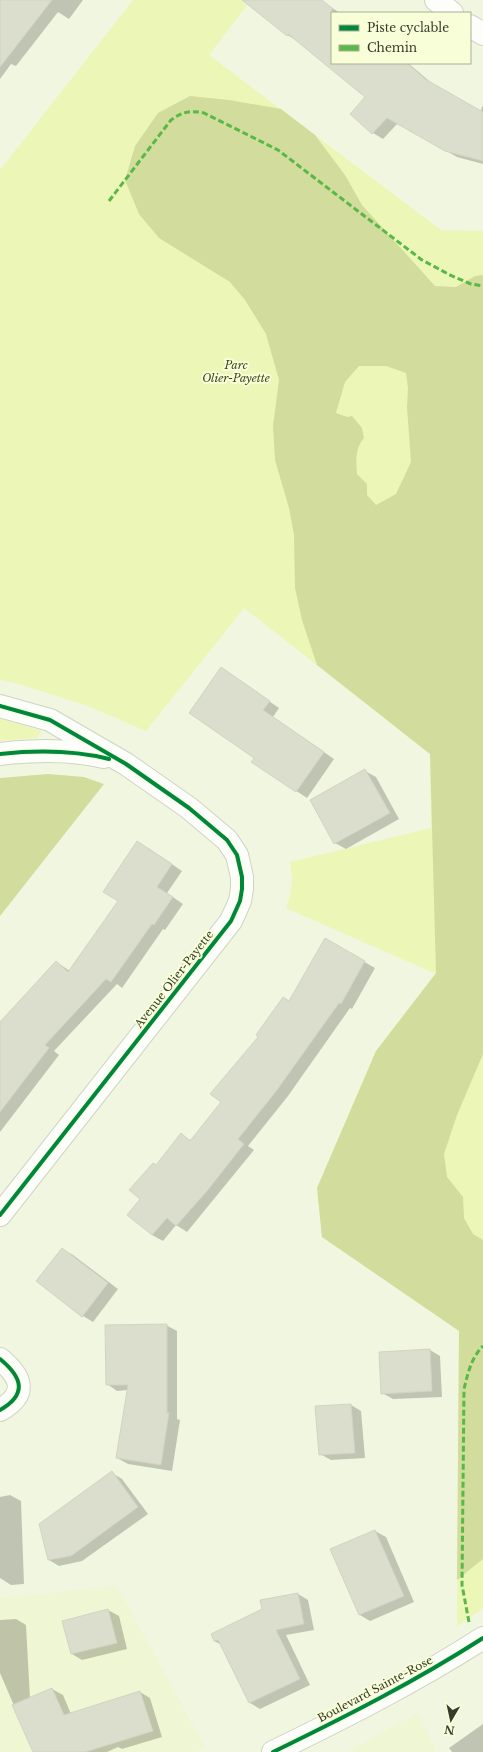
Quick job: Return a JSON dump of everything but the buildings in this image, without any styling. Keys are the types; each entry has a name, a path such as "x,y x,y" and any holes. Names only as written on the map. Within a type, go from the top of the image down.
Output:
{"street":[{"path":"436,0 451,12"},
{"path":"471,27 483,34"},
{"name":"Avenue Olier-Payette","path":"0,706 50,720 126,764 189,808 220,833 233,848 241,866 242,877 240,901 231,921 0,1215"},
{"name":"Avenue Olier-Payette","path":"0,754 45,750 80,752 126,764"},
{"path":"0,1359 15,1373 19,1382 19,1390 17,1397 0,1410"},
{"name":"Boulevard Sainte-Rose","path":"273,1752 384,1697 452,1658 483,1638"}],"shaded area":[{"path":"117,1586 205,1747 194,1752 0,1752 0,1598"},
{"path":"418,1713 436,1752 347,1752"}],"green space":[{"name":"Parc Olier-Payette","path":"133,0 251,0 209,55 441,230 483,231 483,1608 457,1626 459,1331 322,1237 317,1188 376,1051 436,974 286,908 290,897 291,886 290,862 431,828 430,754 244,608 146,731 88,706 19,684 0,680 0,170"},
{"path":"190,96 229,100 281,109 315,135 345,175 362,205 435,286 456,287 475,276 483,275 483,1054 457,1115 444,1154 447,1177 463,1197 464,1218 473,1234 483,1240 483,1559 457,1580 459,1331 322,1237 317,1188 376,1051 436,973 430,754 317,665 302,620 295,588 294,535 289,508 275,460 273,426 279,380 266,334 245,300 230,282 159,238 139,214 125,180 135,146 158,113","holes":["359,366 386,366 406,373 411,462 396,494 376,505 367,495 367,484 357,474 356,460 359,446 364,438 362,428 352,416 347,417 336,413 345,382"]},
{"path":"0,718 41,731 38,738 0,741"},
{"path":"48,774 84,777 104,784 0,916 0,778"}],"marked path":[{"path":"109,201 171,120 186,112 204,113 278,150 422,260 471,284 483,286"},
{"path":"469,1622 462,1585 464,1389 473,1361 483,1346"}],"cycle path":[{"path":"0,706 50,720 126,764 189,808 227,840 237,855 242,877 240,901 231,921 0,1215"},
{"path":"0,754 68,752 109,759"},
{"path":"0,1359 13,1372 19,1385 15,1398 0,1410"},
{"path":"273,1752 380,1698 458,1654 483,1638"}]}
